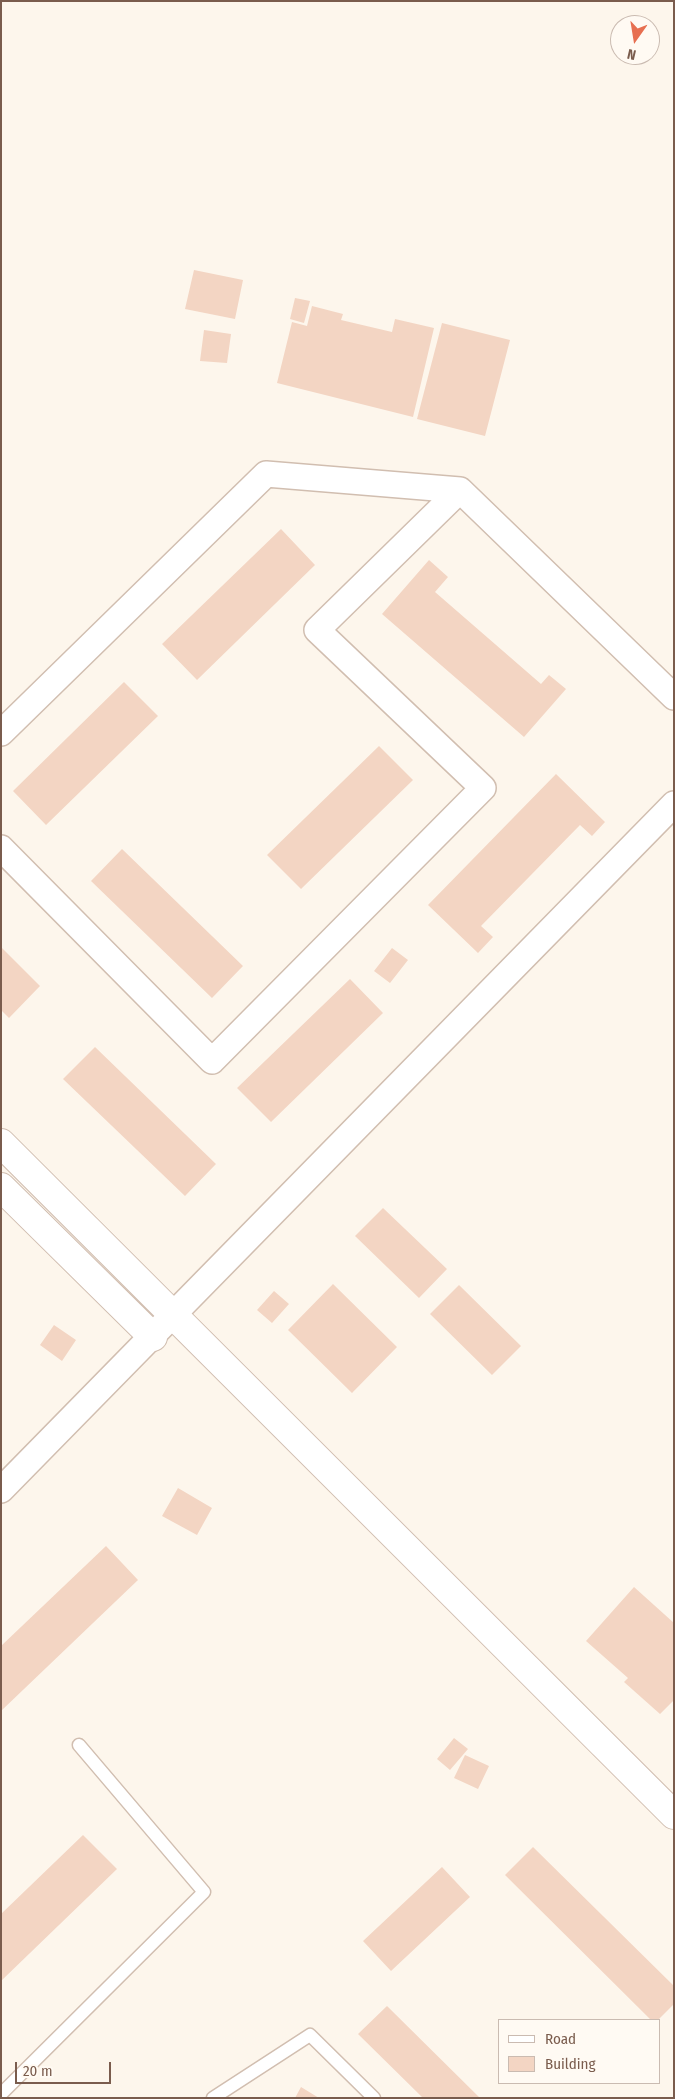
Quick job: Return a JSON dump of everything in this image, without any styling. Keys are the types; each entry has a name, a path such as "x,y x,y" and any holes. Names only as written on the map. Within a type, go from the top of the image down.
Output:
{"street":[{"path":"1,733 266,474 460,490 674,697"},
{"path":"1,848 212,1061 483,788 317,630 460,490"},
{"path":"1,1490 174,1316 674,804"},
{"path":"1,1143 674,1815"},
{"path":"1,1187 153,1337"}],"lane":[{"path":"1,2094 204,1892 79,1745"},
{"path":"213,2098 310,2035 374,2098"}],"building":[{"path":"194,270 243,280 235,319 185,309"},
{"path":"295,298 310,301 304,323 290,319"},
{"path":"312,306 343,314 341,320 392,332 395,319 434,328 413,417 277,383 292,322 307,326"},
{"path":"442,323 510,340 485,436 417,419"},
{"path":"204,330 231,334 227,363 200,361"},
{"path":"281,529 315,565 197,680 162,644"},
{"path":"429,560 448,577 435,592 541,684 549,675 566,689 524,737 382,614"},
{"path":"124,682 158,716 46,825 13,791"},
{"path":"379,746 413,780 301,889 267,855"},
{"path":"556,774 605,822 592,836 580,825 481,926 493,937 478,953 428,905"},
{"path":"122,849 243,966 212,998 91,881"},
{"path":"1,947 40,986 9,1018 1,1010"},
{"path":"392,948 408,960 390,983 374,971"},
{"path":"350,979 383,1013 271,1122 237,1088"},
{"path":"95,1047 216,1164 185,1196 63,1079"},
{"path":"383,1208 447,1269 419,1298 355,1236"},
{"path":"333,1284 397,1347 352,1393 288,1330"},
{"path":"459,1285 521,1346 492,1375 430,1314"},
{"path":"274,1291 289,1304 272,1323 257,1310"},
{"path":"54,1325 76,1340 62,1361 40,1345"},
{"path":"178,1488 212,1508 197,1535 162,1516"},
{"path":"106,1546 138,1580 1,1711 1,1646"},
{"path":"634,1587 674,1623 674,1700 660,1714 624,1682 628,1678 586,1641"},
{"path":"454,1738 468,1749 450,1770 437,1759"},
{"path":"465,1755 489,1766 478,1789 454,1778"},
{"path":"83,1835 117,1869 1,1981 1,1914"},
{"path":"533,1847 674,1986 674,2004 659,2019 650,2019 505,1875"},
{"path":"442,1867 470,1897 391,1971 363,1941"},
{"path":"387,2006 480,2098 423,2098 358,2034"},
{"path":"301,2087 319,2098 295,2098"}]}
